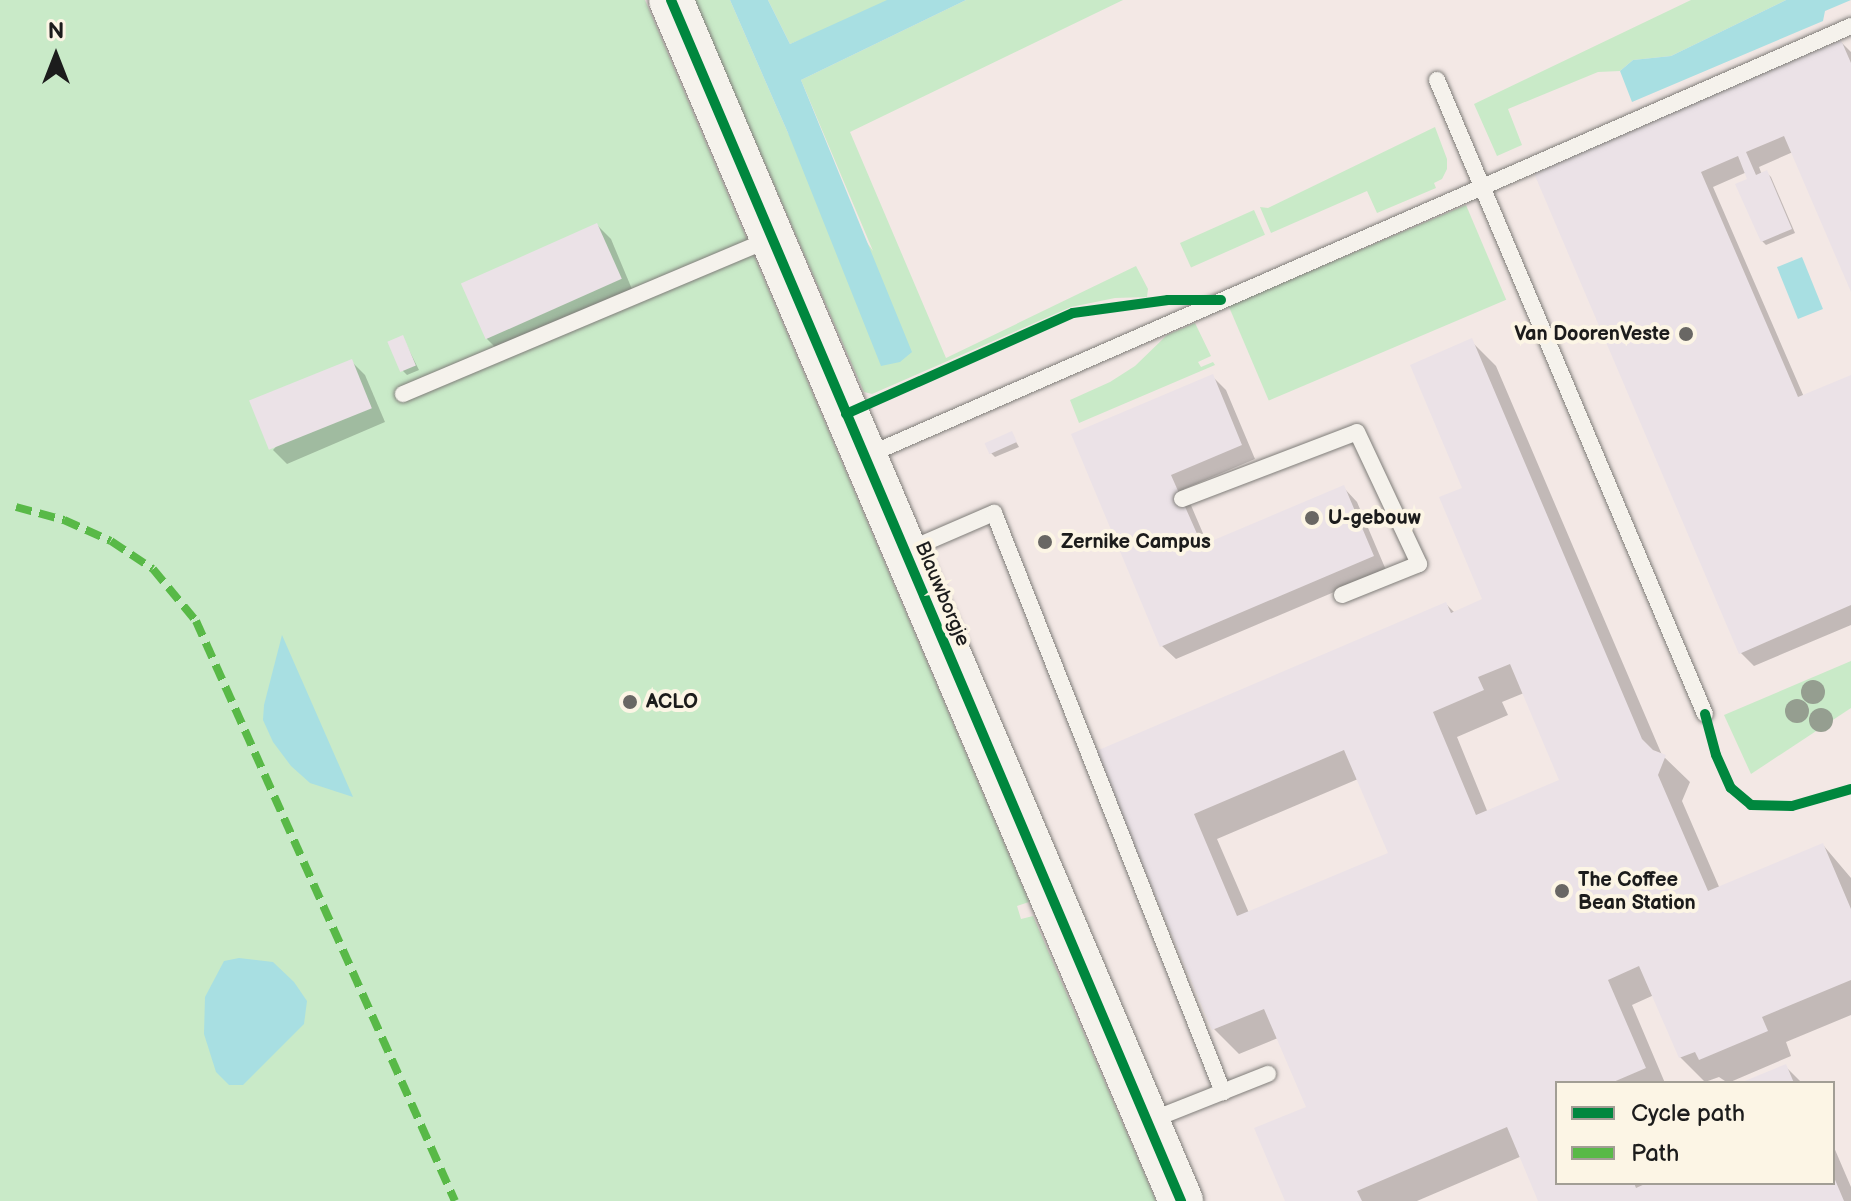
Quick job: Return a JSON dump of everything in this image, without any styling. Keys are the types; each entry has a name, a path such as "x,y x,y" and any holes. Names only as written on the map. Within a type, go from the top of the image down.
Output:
{"street":[{"name":"Blauwborgje","path":"671,0 1181,1201"}],"lane":[{"path":"865,456 1851,26"},
{"path":"1437,80 1705,714"},
{"path":"403,394 773,238"},
{"path":"1182,499 1357,432 1419,564 1342,595"},
{"path":"905,552 994,513 1223,1092"},
{"path":"1147,1121 1268,1074"}],"shaded area":[{"name":"Zernike Campus","path":"10,0 1851,0 1851,1201 518,1201"}],"green space":[{"name":"ACLO","path":"0,0 645,0 1029,902 1017,906 1021,919 1033,916 1156,1201 0,1201"},
{"path":"694,0 730,0 788,133 873,251 801,80 966,0 1123,0 850,132 946,358 1136,266 1148,289 1147,297 1115,298 1071,307 872,394 864,392"},
{"path":"768,0 894,0 790,44"},
{"path":"1691,0 1786,0 1671,56 1633,60 1620,71 1598,72 1508,109 1522,145 1497,156 1474,104"},
{"path":"1435,127 1447,159 1447,169 1442,179 1434,183 1436,188 1377,213 1367,191 1271,233 1260,207 1268,208"},
{"path":"1466,205 1506,300 1269,401 1229,306"},
{"path":"1254,210 1265,235 1191,268 1180,243"},
{"path":"1195,323 1211,356 1198,362 1201,367 1213,362 1215,365 1079,423 1070,400 1110,382 1135,366 1167,335"},
{"path":"1851,661 1851,708 1751,774 1724,715"}],"water":[{"path":"730,0 768,0 790,44 887,0 966,0 801,80 912,352 900,362 881,366 788,133"},
{"path":"1786,0 1851,0 1825,11 1823,21 1632,102 1620,71 1633,60 1671,56"},
{"path":"1802,257 1823,309 1798,319 1777,267"},
{"path":"282,635 353,797 310,783 291,766 273,742 263,720"},
{"path":"239,958 273,962 294,982 307,1001 304,1024 243,1085 229,1085 216,1072 204,1034 205,997 224,961"}],"building":[{"name":"Van DoorenVeste","path":"1841,40 1851,63 1851,292 1784,136 1746,152 1756,175 1767,170 1792,229 1761,242 1735,184 1747,179 1738,156 1701,172 1798,397 1851,375 1851,605 1739,654 1533,171"},
{"path":"597,223 622,279 486,339 461,284"},
{"path":"403,335 416,365 400,372 387,342"},
{"path":"1472,338 1642,739 1653,750 1666,755 1658,775 1708,891 1823,843 1851,909 1851,980 1762,1017 1768,1031 1699,1060 1695,1052 1679,1058 1639,966 1608,980 1646,1068 1616,1081 1555,1081 1555,1185 1635,1185 1636,1188 1643,1185 1835,1185 1835,1180 1844,1201 1538,1201 1507,1127 1357,1191 1362,1201 1285,1201 1254,1128 1306,1107 1264,1009 1212,1030 1094,752 1446,602 1451,613 1482,599 1439,497 1462,488 1410,365","holes":["1510,664 1559,780 1476,815 1433,712 1484,690 1478,677","1344,750 1388,853 1237,916 1194,814"]},
{"path":"352,359 372,408 269,450 249,401"},
{"name":"U-gebouw","path":"1213,374 1242,445 1171,475 1202,545 1344,485 1374,556 1160,647 1071,434"},
{"path":"1012,431 1017,442 989,454 985,443"},
{"path":"1786,1064 1793,1081 1745,1081"}],"marked path":[{"path":"16,507 64,520 111,541 153,569 196,621 455,1201"}],"cycle path":[{"path":"671,0 1181,1201"},
{"path":"846,414 1073,313 1168,300 1221,300"},
{"path":"1705,714 1716,755 1731,788 1751,805 1792,806 1851,789"}],"place":[{"name":"Van DoorenVeste","path":"1686,334"},
{"name":"U-gebouw","path":"1312,518"},
{"name":"Zernike Campus","path":"1045,542"},
{"name":"ACLO","path":"630,702"},
{"name":"The Coffee Bean Station","path":"1562,891"}]}
